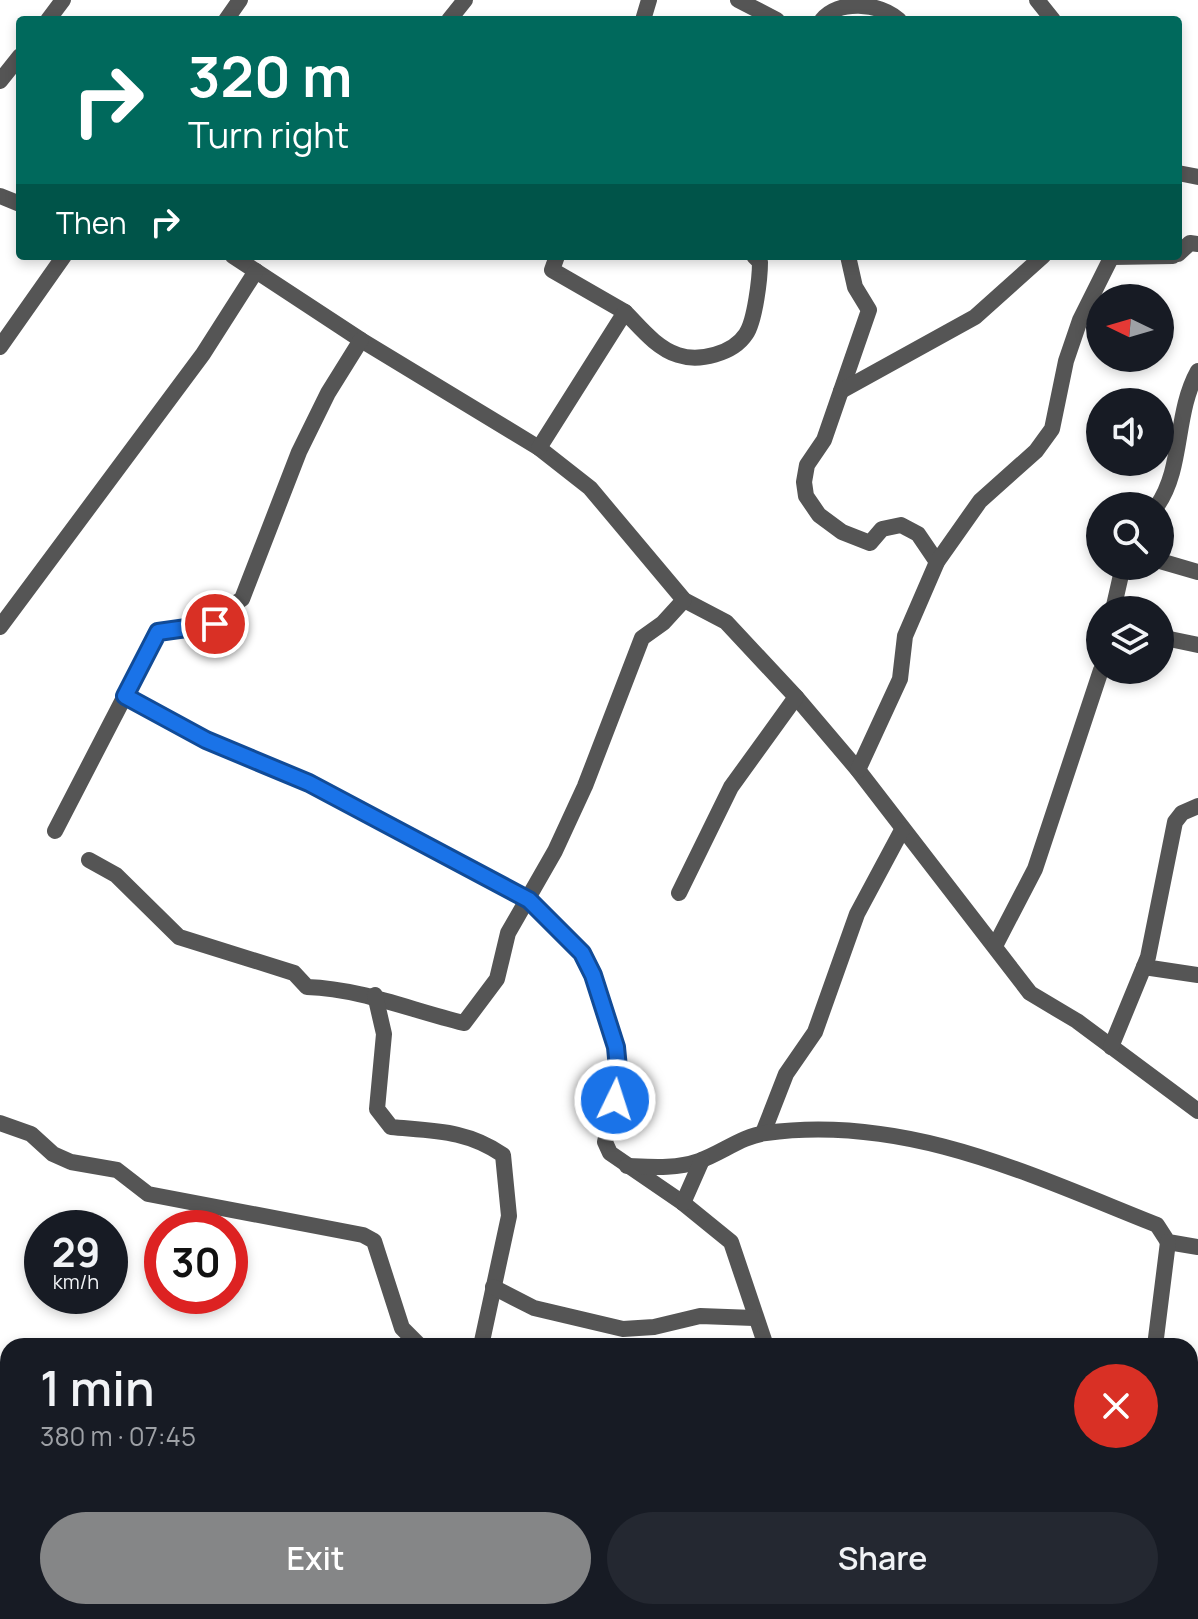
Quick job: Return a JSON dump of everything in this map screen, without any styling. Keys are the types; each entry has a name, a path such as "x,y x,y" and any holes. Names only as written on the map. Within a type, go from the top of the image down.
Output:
{"street":[{"path":"452,16 465,0"},
{"path":"738,0 769,16"},
{"path":"1037,0 1050,16"},
{"path":"828,10 846,2 889,12 894,16"},
{"path":"0,81 16,61"},
{"path":"0,347 61,260"},
{"path":"556,260 552,270 625,312 648,335 678,355 699,357 718,354 735,345 747,333 759,260"},
{"path":"849,260 855,287 869,310 824,440 807,465 806,496 819,515 842,532 870,543 882,529 901,525 918,534 937,562"},
{"path":"841,391 975,317 1039,260"},
{"path":"858,770 900,679 905,636 937,562 980,501 1036,451 1052,429 1071,347 1110,260"},
{"path":"0,627 203,354 248,262 361,340 539,448 590,488 684,600 726,622 796,697 858,770 1030,993 1198,1111"},
{"path":"539,448 625,312"},
{"path":"55,831 158,632 215,624 229,607 242,599 299,452 328,393 361,340"},
{"path":"1166,492 1173,481 1175,441 1198,371"},
{"path":"1174,565 1198,572"},
{"path":"89,860 116,875 179,937 294,973 307,987 375,995 402,1009 464,1023 497,979 508,933 529,900 585,786 642,638 663,623 684,600"},
{"path":"1174,640 1198,645"},
{"path":"995,946 1035,869 1096,684"},
{"path":"125,696 217,745 309,783 529,900 582,953 593,975 616,1047 619,1079 605,1142 610,1153 683,1203 731,1242 763,1338"},
{"path":"679,893 731,787 796,697"},
{"path":"1111,1047 1144,967 1175,822 1182,813 1198,806"},
{"path":"763,1133 786,1074 815,1032 857,914 902,830"},
{"path":"1144,967 1198,975"},
{"path":"375,995 384,1034 377,1109 391,1127 480,1139 503,1155 509,1216 483,1338"},
{"path":"0,1123 31,1134 53,1154 71,1162 117,1170 148,1194 363,1235 374,1241 402,1328 412,1338"},
{"path":"626,1166 679,1167 763,1133 852,1131 957,1148 1030,1172 1157,1225 1168,1242 1156,1338"},
{"path":"683,1203 702,1160"},
{"path":"1168,1242 1198,1247"},
{"path":"493,1287 534,1308 623,1329 654,1327 700,1316 754,1318"}],"route":[{"path":"215,624 158,632 125,696 206,740 309,783 529,900 582,953 593,975 616,1047 619,1079 615,1100"}]}
